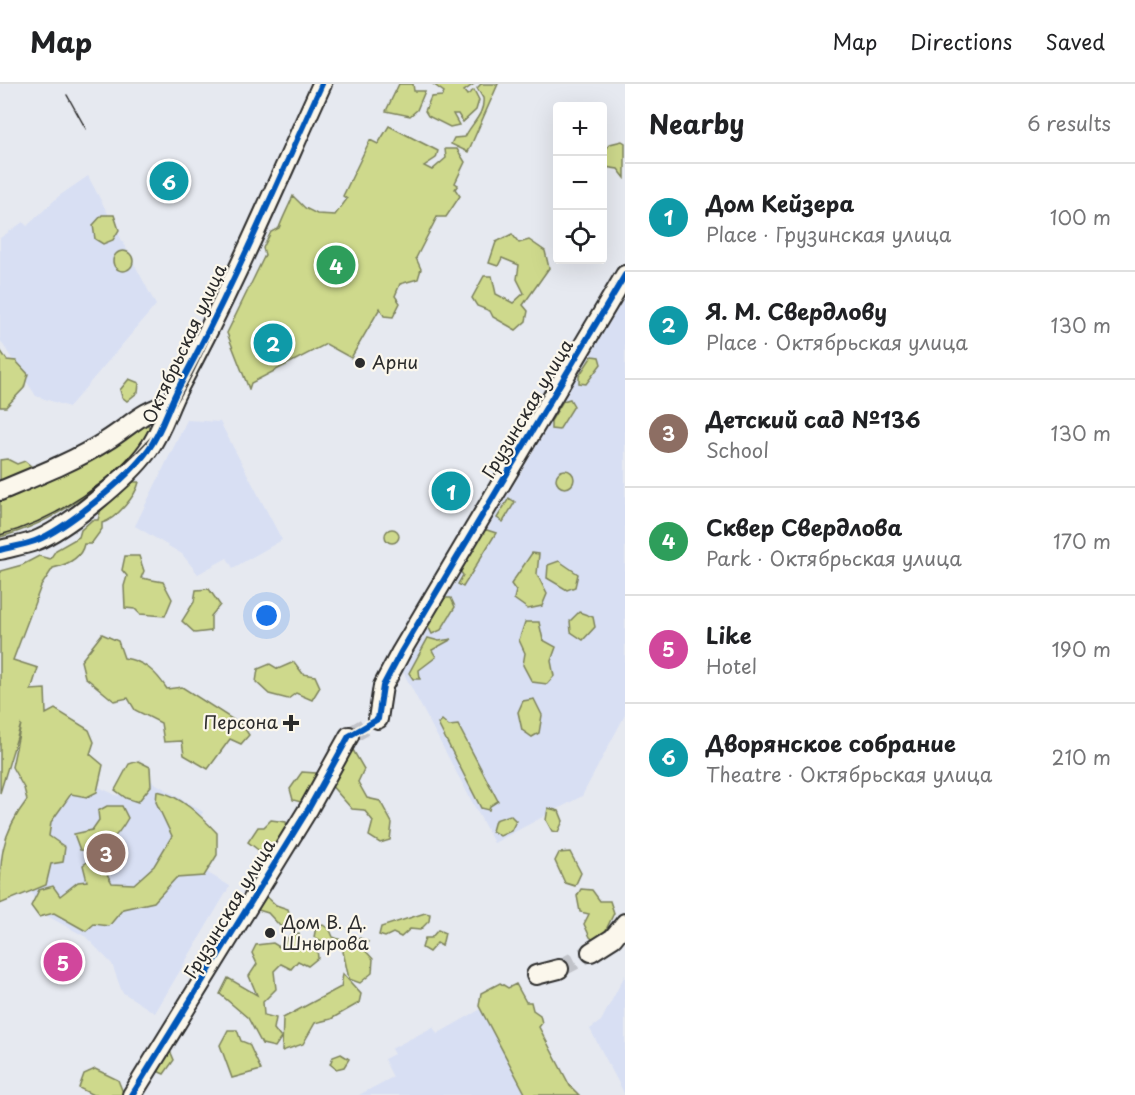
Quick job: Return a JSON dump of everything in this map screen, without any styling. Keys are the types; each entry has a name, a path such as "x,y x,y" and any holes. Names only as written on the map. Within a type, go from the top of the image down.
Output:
{"street":[{"name":"Октябрьская улица","path":"0,550 36,541 71,519 124,476 147,452 160,432 170,404 201,346 322,84"},
{"name":"Грузинская улица","path":"378,719 383,686 401,652 625,275"},
{"path":"0,491 66,463 107,441 151,409 170,404"},
{"name":"Грузинская улица","path":"132,1095 309,808 349,736"},
{"path":"591,952 613,938 625,923"},
{"path":"536,975 560,969"}],"shaded area":[{"path":"88,176 156,305 69,407 36,396 0,340 0,238 23,222 27,226 59,196"},
{"path":"625,297 625,715 582,796 494,843 403,672"},
{"path":"187,420 220,422 282,540 233,568 227,558 198,574 182,554 135,526"},
{"path":"135,771 203,812 190,834 186,860 230,886 155,1013 122,992 112,964 86,937 40,912 18,862 75,776 118,796"},
{"path":"625,975 625,1095 590,1029 601,1021"},
{"path":"516,984 574,1095 359,1095 393,1077 384,1059 394,1054 391,1049 433,1027 437,1034 481,1009 483,1002"}],"green space":[{"path":"399,84 413,84 414,91 425,91 417,110 410,116 386,111"},
{"path":"433,84 474,84 464,91 467,95 474,90 479,100 476,110 463,122 458,114 453,114 459,125 450,127 428,116 425,111 431,97 442,96 444,92"},
{"path":"481,84 498,84 468,152 451,144 454,138 465,137 480,114 483,98 477,88"},
{"path":"389,126 438,151 436,158 424,166 432,170 446,158 445,149 457,149 465,162 455,183 458,185 455,189 460,196 446,217 437,217 416,258 421,269 418,279 400,284 395,296 400,303 393,317 384,316 380,308 351,358 326,344 251,383 249,389 227,333 265,255 263,248 271,232 279,228 293,196 305,208 317,214 335,215 347,199 343,196 370,140 378,144"},
{"path":"622,141 625,143 625,178 618,169 607,167 607,148 610,144"},
{"path":"102,215 114,215 119,230 113,240 103,244 95,239 93,225"},
{"path":"512,234 519,243 529,240 545,251 549,268 523,305 528,311 526,321 516,330 493,317 490,311 477,306 472,298 484,276 492,276 496,294 513,303 524,293 517,279 519,265 502,258 498,266 489,263 496,242"},
{"path":"123,251 130,254 133,261 130,268 123,271 116,268 113,261 116,254"},
{"path":"0,350 7,360 16,361 28,374 24,388 6,407 0,407"},
{"path":"592,356 599,357 601,364 586,384 579,383 579,376"},
{"path":"129,379 139,383 138,392 127,401 122,397 120,390"},
{"path":"570,399 574,406 559,430 551,429 551,421 563,401"},
{"path":"147,422 151,432 149,438 99,485 62,511 22,530 0,537 0,497"},
{"path":"7,459 17,464 25,461 32,467 27,476 0,487 0,460"},
{"path":"565,470 571,473 574,479 571,485 565,488 559,485 556,479 559,473"},
{"path":"133,482 139,482 130,500 113,517 102,523 102,529 91,544 84,544 80,554 63,565 53,568 41,586 13,660 38,668 31,690 45,689 46,714 55,709 89,730 94,742 90,754 103,765 97,792 87,797 71,794 51,822 49,836 65,847 63,862 51,864 46,885 0,904 3,849 11,825 27,800 24,788 12,767 21,724 0,793 0,571 22,565 39,556 50,559 56,550 79,537 81,530 92,520 98,520 101,509"},
{"path":"509,498 515,502 503,522 497,518"},
{"path":"389,529 395,529 399,536 395,543 389,543 385,539 385,533"},
{"path":"487,530 496,533 463,587 458,584 463,575 457,567 480,531"},
{"path":"532,553 539,554 537,574 547,594 542,606 528,609 514,599 516,591 511,584"},
{"path":"125,556 139,556 144,571 141,578 163,582 172,599 165,616 140,614 135,609 125,608 124,586 127,576 122,570"},
{"path":"559,561 578,574 575,587 567,590 547,578 548,565"},
{"path":"209,589 220,605 211,616 211,631 195,633 182,621 194,602 196,590"},
{"path":"444,598 451,598 455,607 441,630 432,634 428,626"},
{"path":"579,612 593,617 595,627 583,640 571,632 570,621"},
{"path":"525,622 539,622 543,640 556,647 551,661 554,676 547,684 532,682 523,665 525,653 519,640"},
{"path":"102,634 118,641 124,658 149,668 167,689 182,687 243,726 249,735 241,744 230,739 208,769 184,755 182,741 164,742 161,723 135,710 128,698 114,701 85,677 81,661"},
{"path":"428,638 439,641 452,639 432,650 436,657 419,670 420,679 413,679 409,673"},
{"path":"294,662 303,674 315,676 320,687 312,700 296,693 288,699 269,694 256,682 258,669 270,664 278,669"},
{"path":"534,699 542,715 539,733 532,737 522,730 518,712 523,701"},
{"path":"442,720 449,726 458,725 498,801 490,806 489,810 481,808 438,724"},
{"path":"338,750 353,750 364,769 358,782 367,798 380,801 392,823 390,840 380,843 369,836 373,821 364,810 352,809 329,783"},
{"path":"138,761 150,767 151,786 138,802 126,798 115,790 129,764"},
{"path":"302,772 316,773 318,787 305,803 293,800 290,789"},
{"path":"157,791 182,802 217,833 217,855 204,876 176,878 154,902 123,909 109,926 94,924 86,931 54,913 39,917 31,906 39,890 53,886 60,896 78,882 87,881 83,865 92,859 102,865 112,883 134,884 154,866 172,836 156,802"},
{"path":"107,806 122,806 128,818 124,825 103,846 80,850 74,834 92,830 99,820 98,811"},
{"path":"548,808 559,811 563,821 558,832 552,831 546,820"},
{"path":"510,815 516,821 511,831 500,836 492,831 495,820"},
{"path":"271,820 286,822 288,834 277,850 261,852 248,842 258,827 264,827"},
{"path":"570,852 581,873 575,886 565,883 555,861 559,853"},
{"path":"581,889 592,890 600,901 610,901 614,913 603,936 596,942 590,937 584,924 589,914 580,912 577,896"},
{"path":"267,897 276,905 288,909 291,919 281,927 268,913 258,910 256,901"},
{"path":"425,913 430,914 429,921 420,930 410,929 401,937 393,933 385,937 379,935 381,927"},
{"path":"323,925 330,930 333,937 349,943 360,938 368,942 362,947 373,959 372,973 360,983 349,979 342,947 325,944 314,937 316,927"},
{"path":"438,930 445,933 442,946 437,943 429,952 422,948 425,938 431,938"},
{"path":"299,934 300,942 317,949 318,958 308,966 298,961 291,969 281,964 274,971 276,989 263,1002 264,1015 276,1018 274,1029 281,1038 275,1047 262,1044 248,1018 220,994 228,978 257,995 249,976 257,964 252,953 256,945 273,943 281,948 290,935"},
{"path":"343,974 361,994 359,1003 331,1019 315,1023 303,1044 282,1051 283,1018 341,987"},
{"path":"500,983 508,988 516,984 526,1002 531,1002 533,1010 540,1015 542,1023 539,1027 570,1086 579,1095 526,1095 479,1006 481,993"},
{"path":"228,1030 237,1030 241,1041 249,1044 261,1070 232,1078 220,1045"},
{"path":"165,1052 171,1053 174,1060 164,1074 157,1071 156,1062"},
{"path":"341,1054 349,1059 344,1067 336,1069 330,1064 333,1057"},
{"path":"95,1069 118,1080 124,1095 93,1095 79,1088 84,1074"}],"tunnel":[{"path":"349,736 378,719"},
{"path":"559,969 591,952"}],"tram line":[{"path":"0,535 42,519 83,496 121,467 165,420 203,351 326,84"},
{"path":"67,95 86,129"}],"cycle path":[{"path":"0,550 35,541 63,526 127,474 148,450 158,434 236,273 322,84"},
{"path":"132,1095 309,808 349,736 378,719 383,686 401,652 625,275"}],"place":[{"name":"Дворянское собрание","path":"169,181"},
{"name":"Сквер Свердлова","path":"336,265"},
{"name":"Я. М. Свердлову","path":"273,343"},
{"name":"Арни","path":"360,363"},
{"name":"Дом Кейзера","path":"451,491"},
{"name":"Персона","path":"291,723"},
{"name":"Детский сад №136","path":"106,853"},
{"name":"Дом В. Д. Шнырова","path":"270,933"},
{"name":"Like","path":"63,962"}]}
